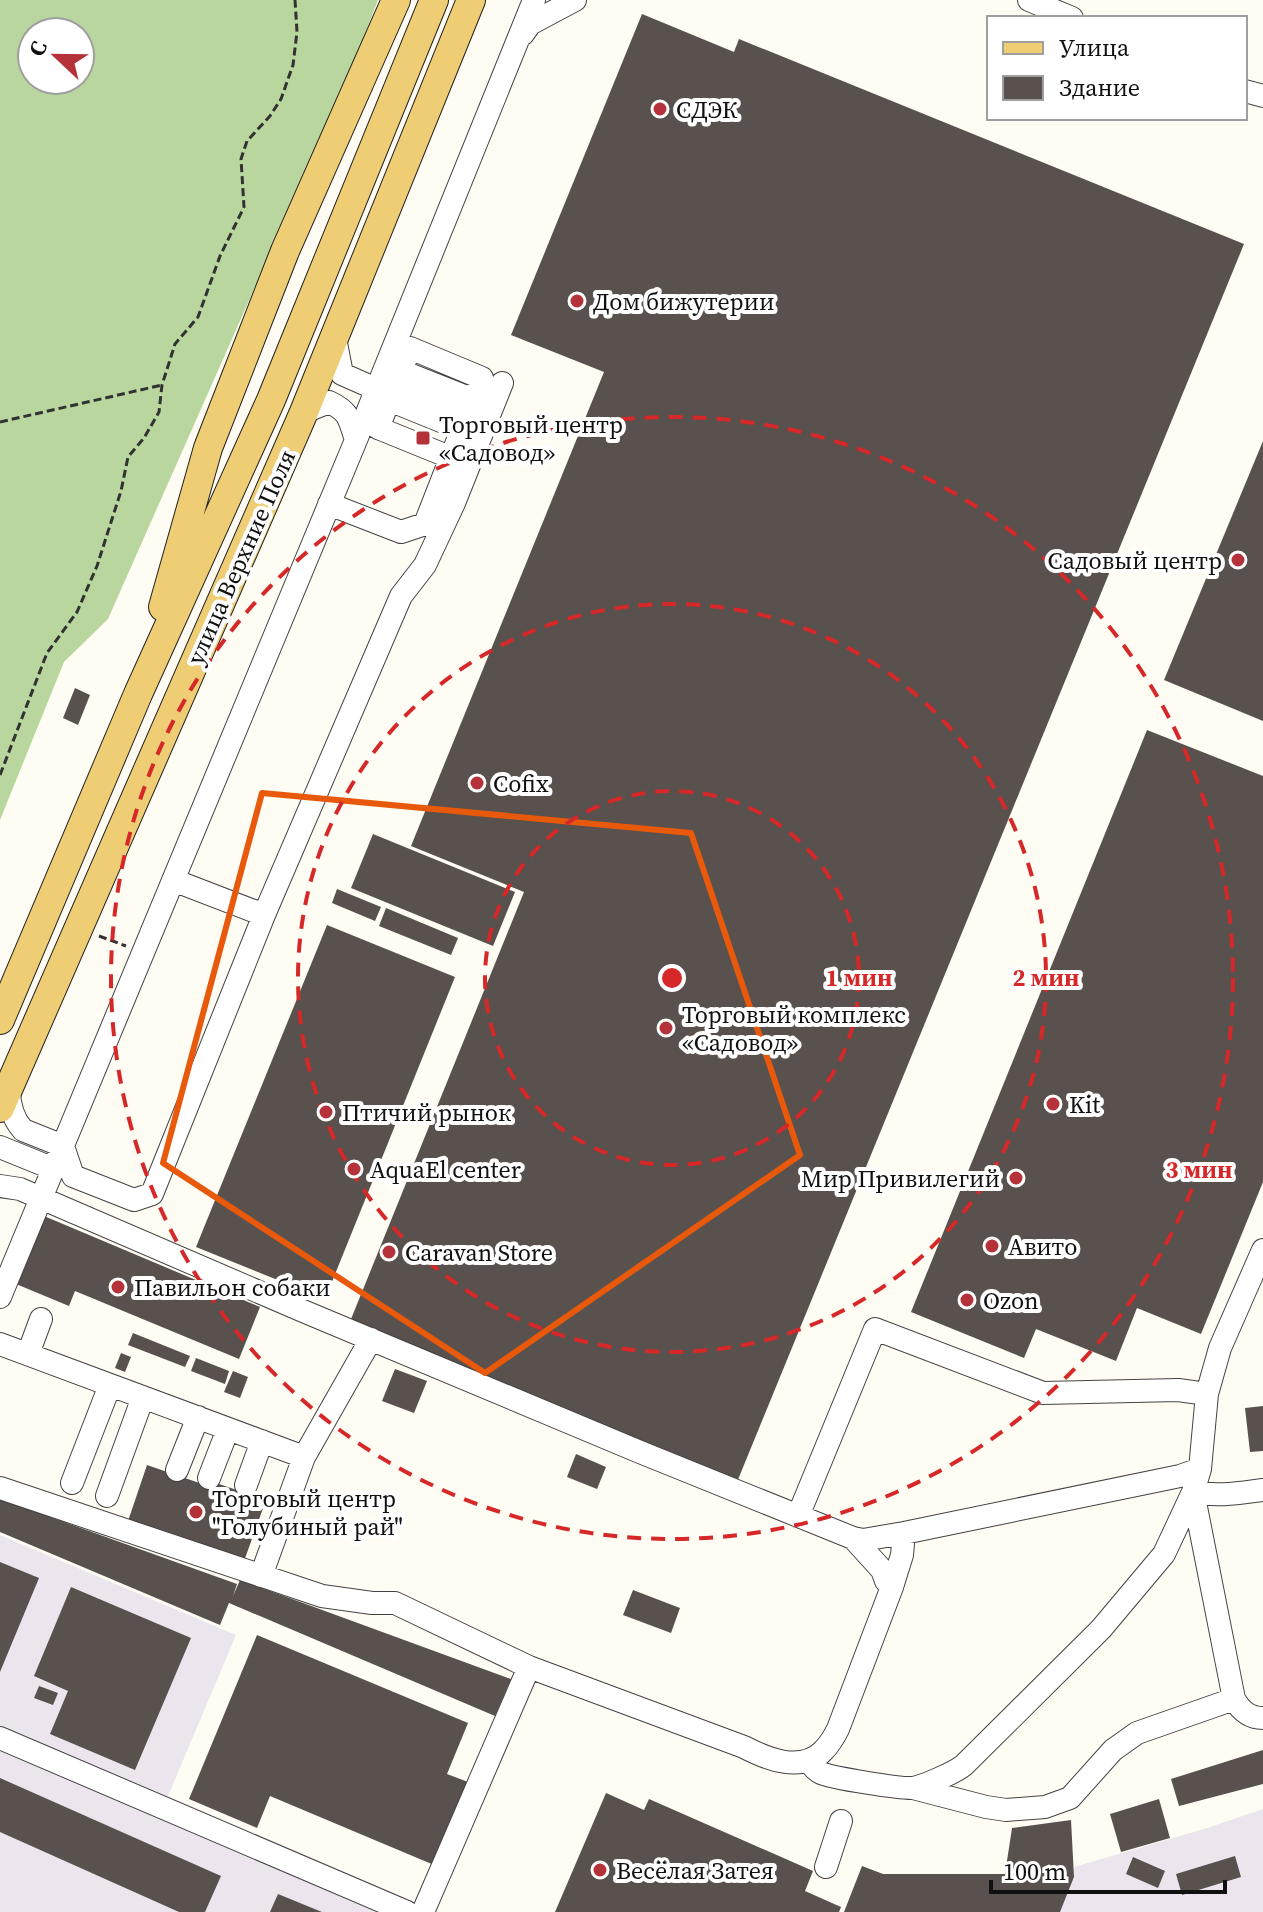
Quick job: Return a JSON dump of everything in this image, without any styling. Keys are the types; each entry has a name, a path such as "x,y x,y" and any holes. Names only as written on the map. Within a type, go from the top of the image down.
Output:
{"main road":[{"path":"138,694 208,448 285,251 396,0"},
{"name":"улица Верхние Поля","path":"0,1020 138,694 271,400 434,0"},
{"name":"улица Верхние Поля","path":"5,1099 304,412 471,0"}],"street":[{"path":"387,398 534,0"},
{"path":"516,43 530,24 575,0"},
{"path":"1029,0 1067,16"},
{"path":"335,338 342,374 387,398 463,430"},
{"path":"0,1297 54,1169 173,880 329,504 356,440 387,398 410,348 482,378 425,524 401,532 329,504"},
{"path":"5,1099 23,1130 63,1146 73,1176 134,1200 152,1194 264,915 401,596 425,565 454,503 502,383"},
{"path":"387,398 463,430"},
{"path":"304,412 329,402 343,408 356,440"},
{"path":"173,880 264,915"},
{"path":"0,1147 54,1169"},
{"path":"0,1186 20,1189 371,1339 853,1538 863,1540 904,1533 1148,1483 1200,1469"},
{"path":"913,1788 959,1769 1092,1638 1164,1554 1193,1492 1200,1469 1207,1394 1220,1348 1263,1250"},
{"path":"28,1354 41,1319"},
{"path":"798,1516 875,1329 1043,1393 1178,1390 1207,1394"},
{"path":"261,1576 304,1457 371,1339"},
{"path":"0,1344 304,1457"},
{"path":"72,1483 110,1385"},
{"path":"107,1496 143,1397"},
{"path":"177,1470 198,1417"},
{"path":"209,1478 228,1429"},
{"path":"246,1485 262,1441"},
{"path":"1148,1483 1176,1491 1183,1515"},
{"path":"0,1488 322,1596 395,1603 529,1667 744,1747 771,1760 795,1762 820,1754 838,1729 892,1587 902,1555 904,1533"},
{"path":"1193,1492 1225,1495 1263,1490"},
{"path":"1193,1492 1234,1699 1244,1712 1255,1718 1263,1718"},
{"path":"853,1538 882,1570 892,1587"},
{"path":"423,1912 529,1667"},
{"path":"809,1760 823,1774 913,1788 986,1807 1006,1810 1045,1807 1070,1798 1113,1750 1137,1733 1234,1699"},
{"path":"0,1738 407,1912"},
{"path":"826,1867 841,1821"}],"path":[{"path":"0,775 47,653 77,612 97,566 121,491 128,457 159,412 162,385 175,344 198,317 220,256 244,207 241,159 247,141 281,99 293,65 297,32 295,0"},
{"path":"0,422 162,385"},
{"path":"99,936 144,952"}],"highlighted area":[{"path":"262,793 691,833 800,1155 485,1373 163,1163"}],"shaded area":[{"path":"0,1535 236,1635 168,1796 438,1912 0,1912"},
{"path":"1263,1809 1263,1912 1060,1912 1074,1877 1074,1867"}],"green space":[{"path":"0,0 378,0 351,70 108,619 64,662 0,820"}],"building":[{"path":"642,14 734,52 739,39 1244,244 737,1482 349,1324 524,892 411,846 604,372 511,335"},
{"name":"Садовый центр","path":"1263,441 1263,721 1164,680"},
{"path":"75,688 90,695 78,725 63,718"},
{"path":"1147,730 1263,776 1263,1182 1201,1334 1137,1308 1116,1361 1036,1329 1024,1358 911,1312"},
{"path":"373,834 515,892 493,946 351,888"},
{"path":"337,889 381,907 375,921 332,903"},
{"path":"386,908 458,938 451,955 379,926"},
{"name":"Птичий рынок","path":"327,925 455,977 325,1299 196,1247"},
{"name":"Павильон собаки","path":"44,1216 260,1307 239,1359 75,1291 69,1306 16,1284"},
{"path":"133,1333 190,1356 185,1367 128,1345"},
{"path":"121,1353 131,1357 125,1372 115,1368"},
{"path":"196,1358 229,1371 225,1384 191,1371"},
{"path":"395,1369 427,1381 414,1413 382,1401"},
{"path":"233,1371 248,1377 240,1398 224,1392"},
{"path":"1263,1406 1263,1451 1250,1452 1245,1408"},
{"path":"576,1454 606,1467 597,1489 567,1477"},
{"name":"Торговый центр \"Голубиный рай\"","path":"147,1465 214,1488 216,1483 266,1500 243,1564 127,1524"},
{"path":"0,1499 237,1584 233,1596 240,1580 511,1679 495,1716 229,1603 220,1625 0,1532"},
{"path":"0,1562 39,1578 0,1672"},
{"path":"71,1587 191,1638 135,1770 50,1734 68,1691 34,1676"},
{"path":"633,1590 680,1608 671,1633 623,1615"},
{"path":"257,1635 468,1723 447,1774 468,1782 434,1865 270,1796 257,1828 189,1799"},
{"path":"39,1686 58,1693 53,1705 34,1698"},
{"path":"1263,1750 1263,1784 1179,1806 1171,1779"},
{"path":"0,1778 221,1876 205,1912 179,1912 0,1832"},
{"path":"606,1793 644,1810 649,1799 813,1871 805,1891 841,1907 839,1912 555,1912"},
{"path":"1159,1799 1170,1838 1121,1852 1110,1814"},
{"path":"1071,1820 1074,1877 1060,1912 844,1912 862,1866 883,1874 1005,1874 1012,1828"},
{"path":"1235,1856 1241,1877 1182,1895 1176,1874"},
{"path":"1133,1857 1165,1871 1158,1888 1126,1874"},
{"path":"278,1894 322,1912 270,1912"}],"place":[{"name":"СДЭК","path":"660,109"},
{"name":"Дом бижутерии","path":"577,301"},
{"name":"Торговый центр «Садовод»","path":"423,438"},
{"name":"Садовый центр","path":"1238,560"},
{"name":"Cofix","path":"477,783"},
{"name":"Торговый комплекс «Садовод»","path":"666,1028"},
{"name":"Kit","path":"1053,1104"},
{"name":"Птичий рынок","path":"326,1112"},
{"name":"AquaEl center","path":"354,1169"},
{"name":"Мир Привилегий","path":"1016,1178"},
{"name":"Авито","path":"992,1246"},
{"name":"Caravan Store","path":"389,1252"},
{"name":"Павильон собаки","path":"118,1287"},
{"name":"Ozon","path":"967,1300"},
{"name":"Торговый центр \"Голубиный рай\"","path":"196,1512"},
{"name":"Весёлая Затея","path":"600,1870"}]}
